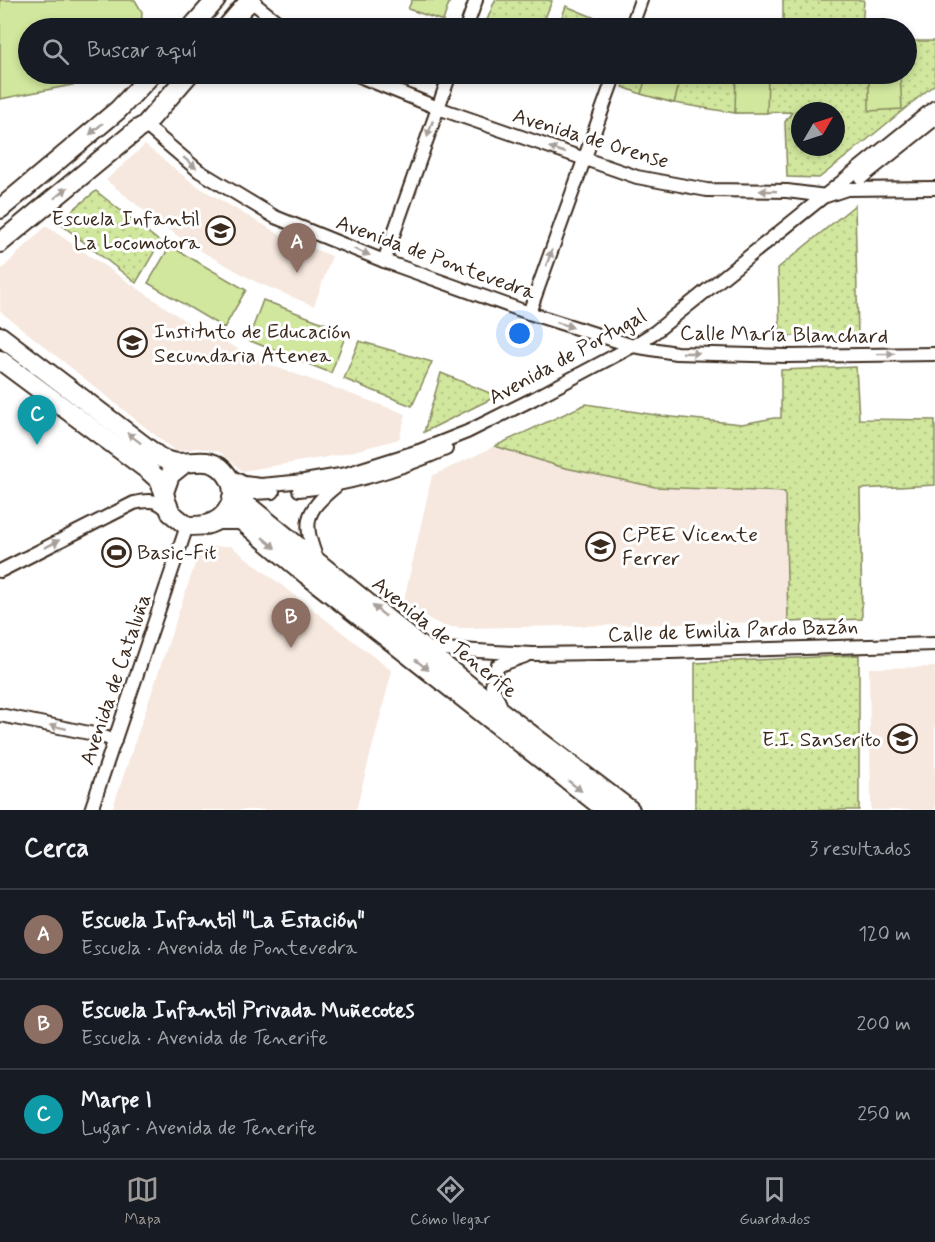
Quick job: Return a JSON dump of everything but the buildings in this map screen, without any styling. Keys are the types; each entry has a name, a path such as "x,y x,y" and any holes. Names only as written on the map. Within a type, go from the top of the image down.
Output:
{"main road":[{"path":"200,18 216,0"},
{"path":"233,18 245,2"},
{"path":"0,209 123,106 143,84"},
{"path":"0,243 144,125 180,84"},
{"path":"123,106 125,122 144,125"},
{"path":"0,336 159,457 170,462 207,461 217,466 226,474 232,486 229,509 219,520 205,525 187,526 171,513 159,480 149,471 0,360"},
{"path":"164,492 170,475 185,463"},
{"name":"Avenida de Tenerife","path":"232,496 252,508 504,714 630,810"},
{"name":"Avenida de Tenerife","path":"219,520 241,520 307,575 606,810"}],"street":[{"path":"470,18 476,0"},
{"path":"635,18 641,0"},
{"path":"245,2 270,18"},
{"name":"Avenida de Orense","path":"379,84 438,108 637,177 707,190 787,191 826,196"},
{"path":"384,261 446,84"},
{"path":"529,313 611,84"},
{"name":"Avenida de Portugal","path":"232,496 337,485 422,459 473,437 622,362 655,332 935,107"},
{"name":"Avenida de Portugal","path":"226,474 244,483 261,485 346,474 419,451 467,432 662,337 935,119"},
{"name":"Avenida de Pontevedra","path":"144,125 199,171 275,217 384,261 529,313 639,347"},
{"path":"826,196 847,189 935,188"},
{"name":"Calle María Blanchard","path":"639,347 676,353 787,356 935,354"},
{"name":"Avenida de Portugal","path":"318,563 308,528 309,518 314,506 337,485"},
{"path":"0,571 134,503 147,500 161,503 171,513"},
{"name":"Avenida de Cataluña","path":"91,810 187,526"},
{"name":"Calle de Emilia Pardo Bazán","path":"425,648 532,654 726,651 935,644"},
{"name":"Calle de Emilia Pardo Bazán","path":"504,714 492,686 497,666 532,654"},
{"path":"0,715 99,735 115,741"}],"shaded area":[{"name":"Escuela Infantil La Locomotora","path":"145,145 194,184 239,211 288,239 332,256 314,306 256,282 192,246 106,180"},
{"name":"Instituto de Educación Secundaria Atenea","path":"46,226 187,322 265,363 406,414 399,439 339,455 242,471 218,451 198,448 175,451 0,311 0,271"},
{"name":"CPEE Vicente Ferrer","path":"495,446 561,467 655,487 785,492 788,622 460,628 444,626 431,620 404,600 432,476"},
{"path":"231,546 392,671 356,810 112,810 197,558 211,547"},
{"name":"E.I. Sanserito","path":"935,667 935,810 871,810 869,668"}],"green space":[{"path":"0,0 135,0 142,12 142,18 18,18 18,84 77,84 0,99"},
{"path":"412,0 450,0 444,18 434,18 408,9"},
{"path":"495,0 552,1 545,18 488,18"},
{"path":"783,0 864,0 863,18 783,18"},
{"path":"566,6 595,18 562,18"},
{"path":"917,41 935,41 935,84 819,178 787,177 785,122 791,113 791,156 845,156 845,102 791,102 791,112 735,113 674,103 623,87 624,84 917,84"},
{"path":"644,84 679,84 674,103 641,94"},
{"path":"736,84 768,84 767,113 735,113"},
{"path":"869,84 901,84 902,109 869,111"},
{"path":"96,191 160,242 136,283 58,222"},
{"path":"855,205 858,336 780,336 778,268"},
{"path":"170,246 246,290 224,328 148,283"},
{"path":"263,300 347,332 331,373 248,340"},
{"path":"359,341 432,362 412,406 344,379"},
{"path":"856,367 859,419 935,420 935,485 860,489 862,619 788,622 785,492 655,487 561,467 495,446 586,404 662,416 742,424 781,418 781,370"},
{"path":"441,373 497,396 424,432"},
{"path":"859,655 859,810 695,810 695,663"}],"place":[{"name":"Escuela Infantil La Locomotora","path":"221,230"},
{"name":"Escuela Infantil \"La Estación\"","path":"297,273"},
{"name":"Instituto de Educación Secundaria Atenea","path":"133,343"},
{"name":"Marpe I","path":"37,445"},
{"name":"CPEE Vicente Ferrer","path":"601,546"},
{"name":"Basic-Fit","path":"116,552"},
{"name":"Escuela Infantil Privada Muñecotes","path":"291,648"},
{"name":"E.I. Sanserito","path":"902,739"}]}
